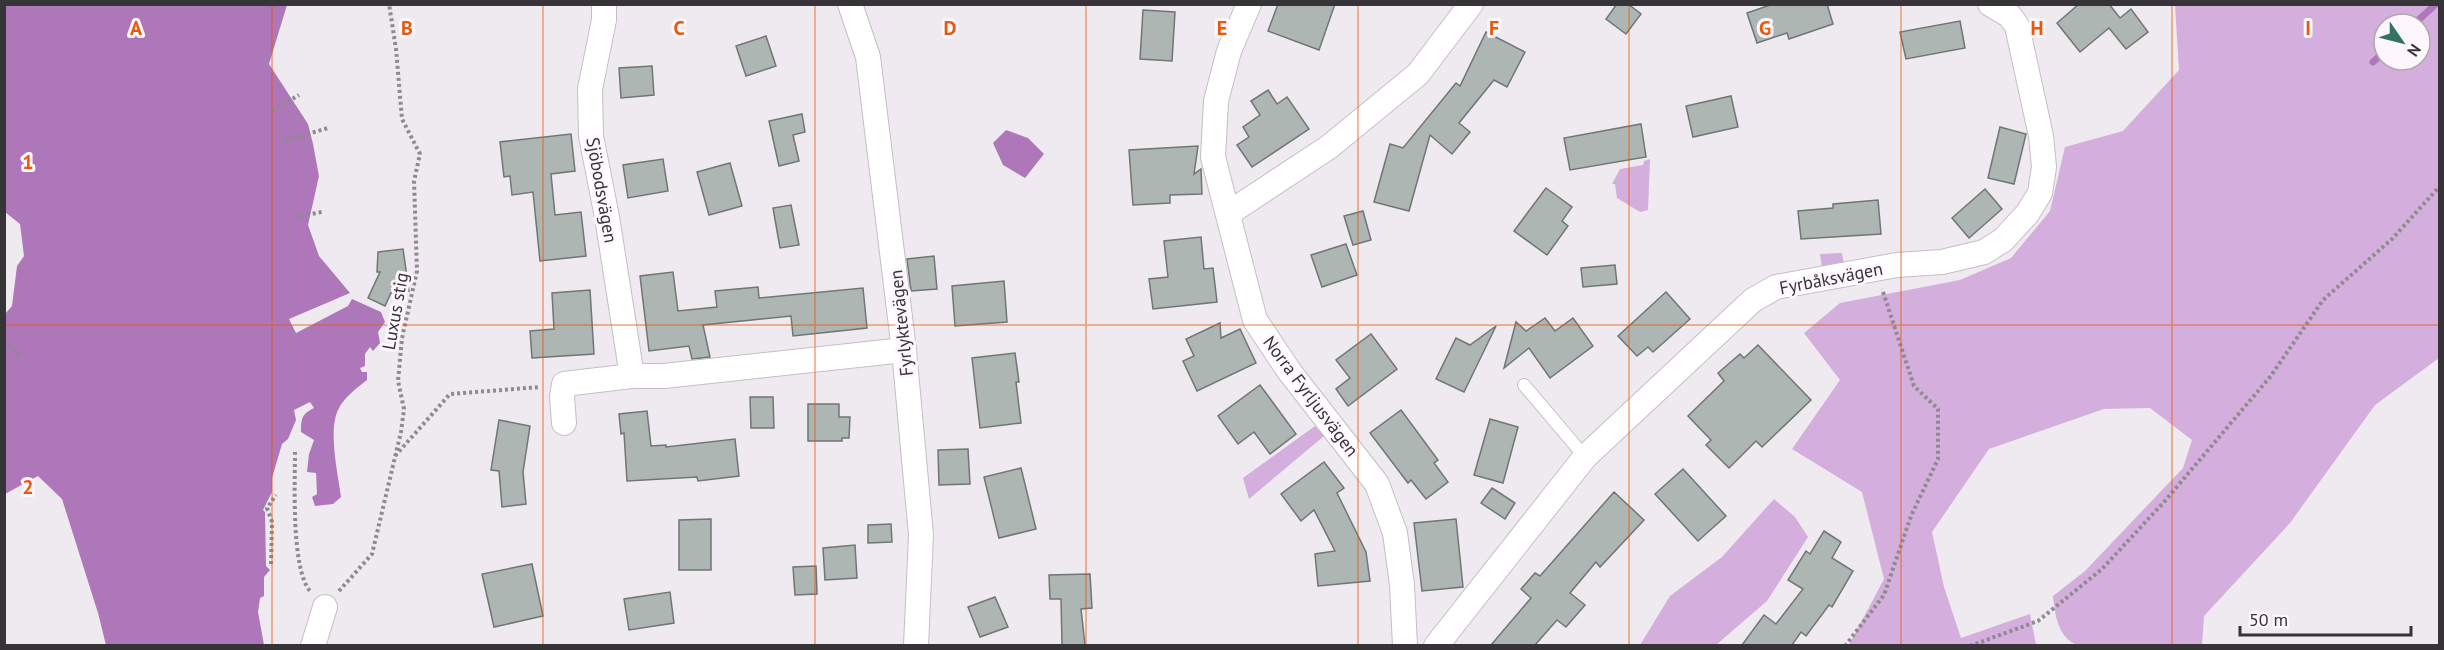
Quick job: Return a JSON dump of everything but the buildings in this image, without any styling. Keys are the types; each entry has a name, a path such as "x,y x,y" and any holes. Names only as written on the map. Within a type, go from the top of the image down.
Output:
{"street":[{"name":"Sjöbodsvägen","path":"604,4 604,20 590,89 591,136 607,217 632,376"},
{"name":"Fyrlyktevägen","path":"850,4 868,57 904,350 921,535 916,645"},
{"name":"Norra Fyrljusvägen","path":"1249,4 1229,51 1216,101 1213,157 1255,320 1289,371 1377,484 1395,533 1402,585 1405,645"},
{"path":"1229,213 1329,147 1418,74 1471,4"},
{"name":"Fyrbåksvägen","path":"1436,645 1585,457 1763,293 1776,287 1875,268 1942,262 1984,252 2003,240 2027,214 2040,193 2044,167 2042,136 2018,26 2010,16 1990,4"},
{"path":"564,423 562,397 564,384 632,376 664,376 904,350"},
{"path":"313,645 325,607"}],"lane":[{"path":"1524,385 1585,457"}],"path":[{"name":"Luxus stig","path":"325,607 372,554 404,409 398,381 402,338 417,272 414,181 420,154 402,119 396,49 389,4"},
{"path":"272,111 299,95"},
{"path":"284,141 328,128"},
{"path":"1970,645 2038,621 2102,569 2164,502 2270,377 2323,300 2392,239 2439,186"},
{"path":"295,217 322,213"},
{"path":"1845,645 1884,595 1911,516 1938,459 1938,409 1914,386 1875,268"},
{"path":"4,341 20,355"},
{"path":"394,457 450,394 500,392 564,384"},
{"path":"295,452 295,519 299,559 306,586 325,607"},
{"path":"271,564 272,522 267,508 276,495"}],"shaded area":[{"path":"5,4 287,5 269,64 308,124 313,144 319,176 308,225 319,256 350,293 289,319 296,333 348,306 352,299 381,312 385,322 378,332 380,343 373,351 370,347 365,354 365,366 360,368 362,372 367,372 367,380 344,401 335,419 334,441 341,497 333,504 315,506 312,497 317,494 316,473 307,472 309,454 314,440 301,432 301,423 307,412 314,408 310,402 294,410 296,420 288,439 282,444 272,478 272,492 263,510 265,512 266,566 270,570 264,577 264,596 260,598 258,612 264,645 106,645 62,499 38,476 5,494 5,314 12,306 17,266 24,256 20,224 5,212"},
{"path":"2175,5 2439,5 2439,358 2375,405 2290,523 2204,616 2202,645 2077,645 2066,637 2056,618 2053,596 2085,571 2183,468 2192,440 2150,408 2104,409 1989,449 1932,532 1944,587 1961,638 2030,614 2036,645 1849,645 1884,579 1862,492 1792,449 1840,380 1804,333 1840,303 1960,280 2011,258 2050,211 2065,147 2123,131 2179,70"},
{"path":"1006,130 1028,138 1044,154 1025,178 1003,165 993,143"},
{"path":"1650,159 1648,210 1640,212 1617,198 1615,184 1612,184 1620,169 1643,165 1644,161"},
{"path":"1842,253 1844,266 1822,268 1820,254"},
{"path":"1315,426 1324,436 1249,499 1243,478"},
{"path":"1774,499 1795,517 1808,537 1767,601 1716,645 1640,645 1670,596 1722,557"}],"waterway":[{"path":"2427,12 2436,4"}]}
